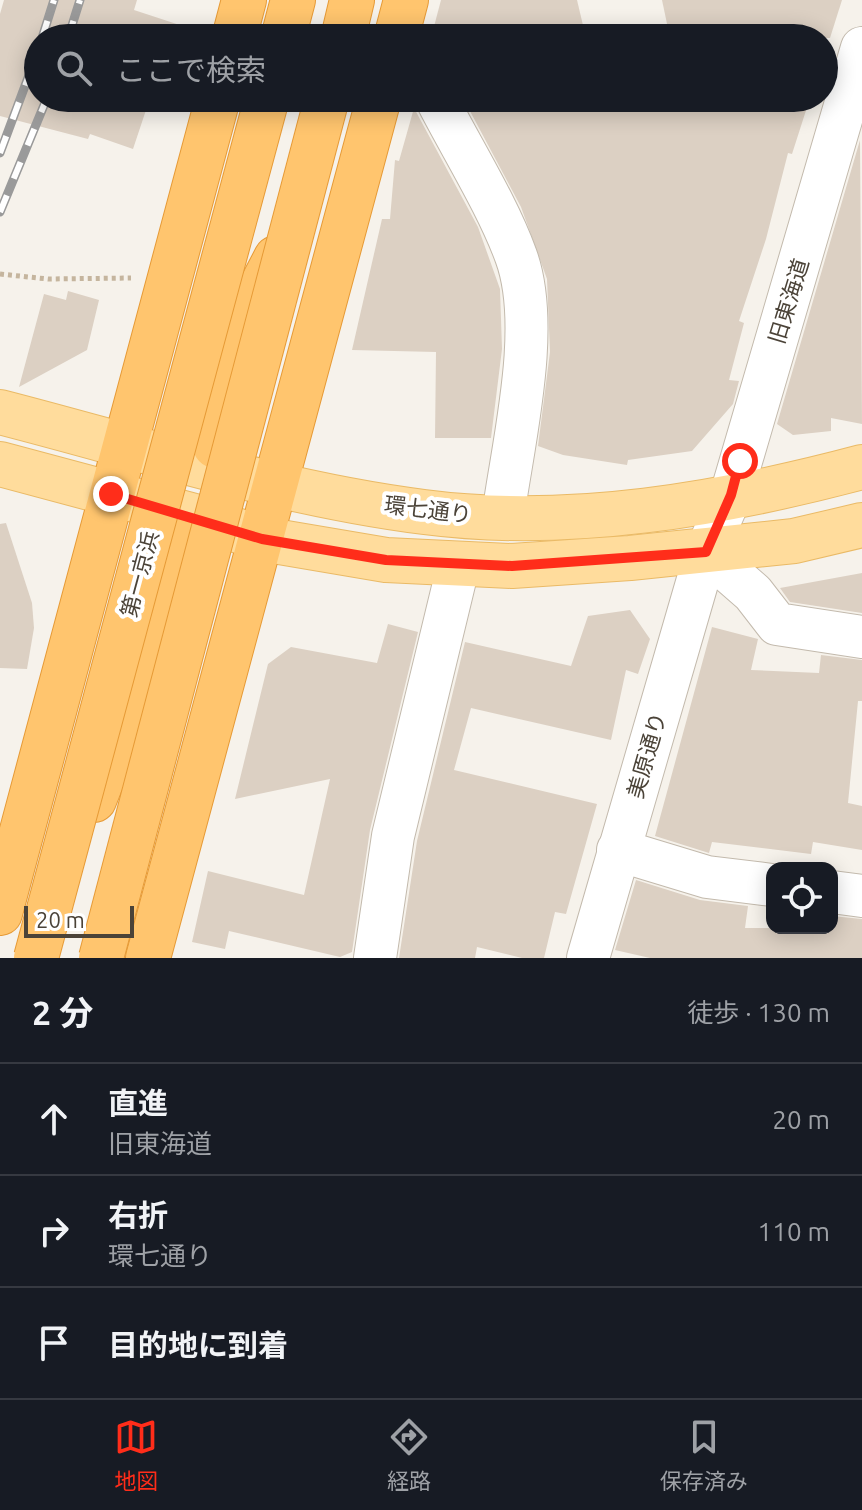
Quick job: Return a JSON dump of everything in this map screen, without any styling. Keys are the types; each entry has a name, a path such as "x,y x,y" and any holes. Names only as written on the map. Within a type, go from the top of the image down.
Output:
{"highway":[{"path":"238,24 244,0"},
{"path":"287,24 293,0"},
{"path":"346,24 352,0"},
{"path":"400,24 406,0"},
{"path":"0,913 123,443 214,112"},
{"name":"第一京浜","path":"34,958 263,112"},
{"path":"101,958 323,112"},
{"path":"34,958 122,730 188,515 242,323 327,162 370,112"},
{"path":"148,958 376,112"}],"main road":[{"name":"環七通り","path":"0,412 275,484 425,512 503,516 625,512 796,485 862,467"},
{"path":"0,464 188,515 262,539 386,560 512,566 706,552 794,541 862,525"}],"street":[{"name":"旧東海道","path":"706,552 731,495 862,48"},
{"path":"443,112 516,257 527,308 526,349 503,516"},
{"path":"706,552 753,593 777,624 862,637"},
{"name":"美原通り","path":"588,958 706,552"},
{"path":"375,958 393,836 459,563"},
{"path":"618,850 707,877 766,884"},
{"path":"838,893 862,896"}],"path":[{"path":"0,274 48,279 139,278"}],"building":[{"path":"4,0 137,0 134,10 177,24 24,24 24,112 145,112 133,149 90,134 88,139 0,116 0,14"},
{"path":"441,0 577,0 583,24 435,24"},
{"path":"662,0 842,0 834,24 667,24"},
{"path":"413,112 416,112 478,227 500,289 502,349 491,438 435,438 436,352 352,350 382,219 390,219 395,160 399,161"},
{"path":"470,112 806,112 792,154 788,153 766,239 739,321 744,323 729,380 739,381 733,404 692,451 628,460 627,465 563,455 538,446 550,352 547,279 521,207"},
{"path":"860,140 862,424 831,418 831,431 793,435 777,424"},
{"path":"68,291 99,300 87,350 19,387 44,294 66,300"},
{"path":"6,523 32,603 34,628 27,669 0,668 0,524"},
{"path":"862,573 862,613 790,602 780,588"},
{"path":"630,610 650,639 638,674 626,670 611,740 471,708 454,770 597,804 566,914 555,912 544,958 522,958 477,947 475,958 399,958 417,841 465,642 571,666 588,616"},
{"path":"388,624 418,632 370,830 352,952 340,957 229,931 225,949 192,942 208,871 304,895 330,779 235,799 268,664 291,647 377,663"},
{"path":"712,627 758,639 751,670 819,673 821,655 862,660 862,701 858,701 848,803 862,806 862,850 813,842 811,854 712,842 709,853 655,836"},
{"path":"636,880 700,900 748,906 745,928 766,928 766,934 838,934 838,917 862,919 862,958 650,958 615,950"}],"railway":[{"path":"46,24 54,0"},
{"path":"72,24 80,0"},
{"path":"0,153 24,89"},
{"path":"0,212 41,112"}],"route":[{"path":"111,494 198,517 262,539 386,560 512,566 706,552 731,495 740,461"}]}
